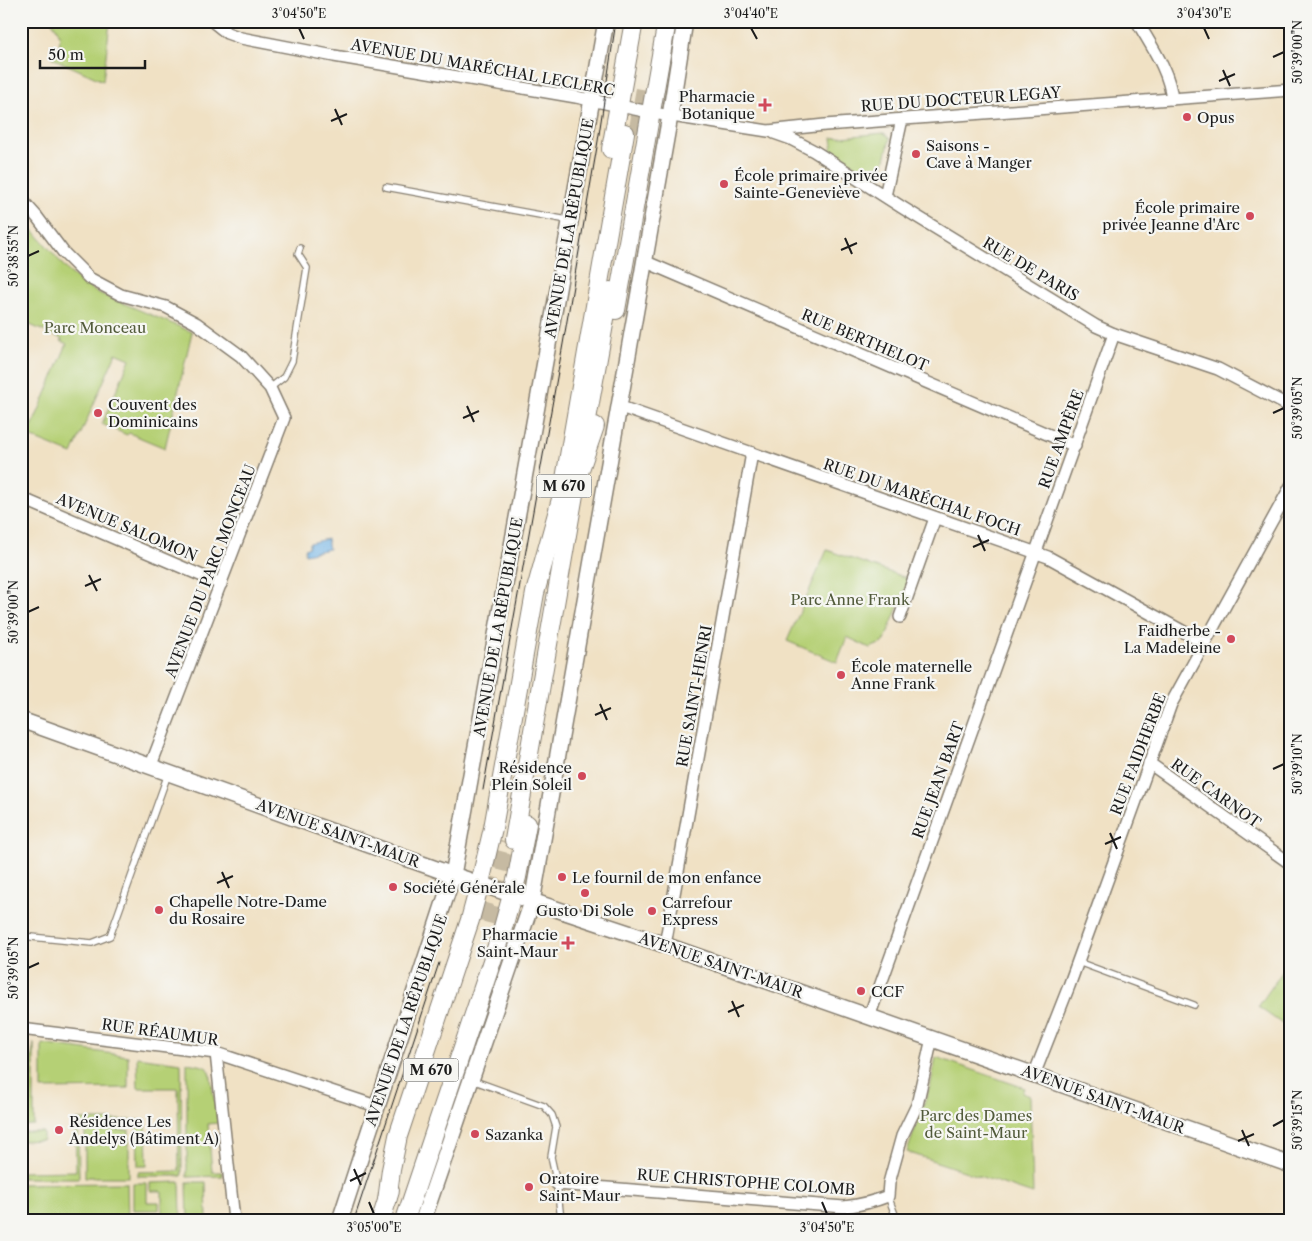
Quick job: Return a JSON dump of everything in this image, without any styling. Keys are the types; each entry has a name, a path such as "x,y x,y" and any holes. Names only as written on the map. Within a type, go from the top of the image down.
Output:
{"main road":[{"path":"577,478 591,441 598,414 635,110 634,21"},
{"path":"645,21 640,82 657,21"},
{"path":"585,358 586,298 635,110 667,21"},
{"name":"M 670","path":"631,134 564,558 507,840 585,358 631,134"},
{"path":"387,1201 398,1136 470,920 480,884 494,819 535,593 563,492"},
{"path":"405,1220 498,941 521,861 558,642 563,600 564,558"},
{"name":"M 670","path":"381,1220 486,922 394,1220"}],"street":[{"name":"AVENUE DU MARÉCHAL LECLERC","path":"212,21 233,36 334,56 592,100 635,110"},
{"name":"AVENUE DE LA RÉPUBLIQUE","path":"340,1220 453,875 540,387 571,225 606,21"},
{"path":"423,1220 532,902 686,21"},
{"path":"1137,21 1164,70 1171,87 1172,99"},
{"name":"RUE DU DOCTEUR LEGAY","path":"635,110 768,131 1291,90"},
{"path":"884,196 902,119"},
{"path":"806,146 809,135 820,126"},
{"name":"RUE DE PARIS","path":"768,131 806,146 1096,326 1228,373 1291,406"},
{"name":"AVENUE DU PARC MONCEAU","path":"21,199 64,253 90,278 121,295 166,307 196,323 241,356 270,388 284,418 151,765"},
{"name":"RUE BERTHELOT","path":"644,261 1075,446"},
{"name":"RUE AMPÈRE","path":"1036,553 1114,334"},
{"name":"RUE DU MARÉCHAL FOCH","path":"618,406 1036,553 1060,563 1204,643"},
{"name":"RUE SAINT-HENRI","path":"664,945 752,453"},
{"name":"RUE FAIDHERBE","path":"1034,1075 1078,962 1170,704 1291,486"},
{"name":"AVENUE SALOMON","path":"21,498 221,584"},
{"path":"900,617 935,518"},
{"name":"RUE JEAN BART","path":"869,1017 1036,553"},
{"name":"AVENUE SAINT-MAUR","path":"21,720 151,765 453,875 664,945 932,1038 1291,1166"},
{"name":"RUE CARNOT","path":"1149,763 1291,864"},
{"name":"RUE RÉAUMUR","path":"21,1028 216,1053 376,1106"},
{"path":"888,1196 889,1183 902,1136 917,1105 932,1038"},
{"path":"216,1053 234,1220"},
{"name":"RUE CHRISTOPHE COLOMB","path":"557,1184 844,1207 861,1205 888,1196"}],"lane":[{"path":"386,188 562,219 571,225"},
{"path":"270,388 284,377 292,360 307,268 298,254 300,248"},
{"path":"21,936 92,943 110,936 168,772"},
{"path":"1078,962 1194,1005"},
{"path":"470,1080 544,1106 552,1115 556,1127 551,1157 557,1184 561,1220"},
{"path":"888,1196 897,1220"}],"green space":[{"path":"51,21 110,22 103,81 52,58 56,53 60,39"},
{"path":"884,133 890,138 883,168 881,167 880,171 882,172 881,175 875,178 830,150 833,145 832,138"},
{"name":"Parc Monceau","path":"21,216 69,272 94,291 192,332 165,448 102,424 130,359 116,353 72,454 28,436 67,344 61,341 62,339 21,321"},
{"name":"Parc Anne Frank","path":"827,550 909,579 884,642 870,648 847,637 837,662 787,641"},
{"path":"1291,959 1291,1030 1258,1007"},
{"path":"34,1043 34,1125 21,1126 21,1103 24,1103"},
{"path":"42,1044 128,1056 128,1088 42,1089"},
{"path":"137,1057 181,1063 182,1176 138,1176 138,1172 179,1171 178,1088 138,1088"},
{"name":"Parc des Dames de Saint-Maur","path":"936,1057 1022,1087 1024,1088 1022,1093 1030,1096 1033,1194 907,1152 931,1083"},
{"path":"187,1063 203,1066 210,1072 218,1123 208,1124 212,1172 222,1172 223,1176 187,1177"},
{"path":"75,1120 146,1120 147,1166 138,1166 137,1124 78,1125 79,1178 21,1178 21,1172 76,1171"},
{"path":"85,1130 129,1130 129,1177 85,1177"},
{"path":"21,1132 43,1132 43,1140 21,1141"},
{"path":"180,1182 181,1220 162,1220 162,1191 150,1191 150,1183"},
{"path":"187,1182 206,1182 207,1220 188,1220"},
{"path":"127,1183 128,1220 21,1220 21,1184"},
{"path":"133,1183 147,1183 147,1202 159,1202 159,1210 133,1210"}],"water":[{"path":"327,539 329,549 305,554 305,549 309,547 309,543"}],"tunnel":[{"path":"637,134 646,83"},
{"path":"480,920 501,840"},
{"path":"492,924 514,840"}],"tram line":[{"path":"483,790 563,344 598,141 616,21"},
{"path":"354,1220 439,963"}],"place":[{"name":"Pharmacie Botanique","path":"765,105"},
{"name":"Opus","path":"1187,117"},
{"name":"Saisons - Cave à Manger","path":"916,154"},
{"name":"École primaire privée Sainte-Geneviève","path":"724,184"},
{"name":"École primaire privée Jeanne d'Arc","path":"1250,216"},
{"name":"Couvent des Dominicains","path":"98,413"},
{"name":"Faidherbe - La Madeleine","path":"1231,639"},
{"name":"École maternelle Anne Frank","path":"841,675"},
{"name":"Résidence Plein Soleil","path":"582,776"},
{"name":"Le fournil de mon enfance","path":"562,877"},
{"name":"Société Générale","path":"393,887"},
{"name":"Gusto Di Sole","path":"585,893"},
{"name":"Chapelle Notre-Dame du Rosaire","path":"159,910"},
{"name":"Carrefour Express","path":"652,911"},
{"name":"Pharmacie Saint-Maur","path":"568,943"},
{"name":"CCF","path":"861,991"},
{"name":"Résidence Les Andelys (Bâtiment A)","path":"59,1130"},
{"name":"Sazanka","path":"475,1134"},
{"name":"Oratoire Saint-Maur","path":"529,1187"}]}
